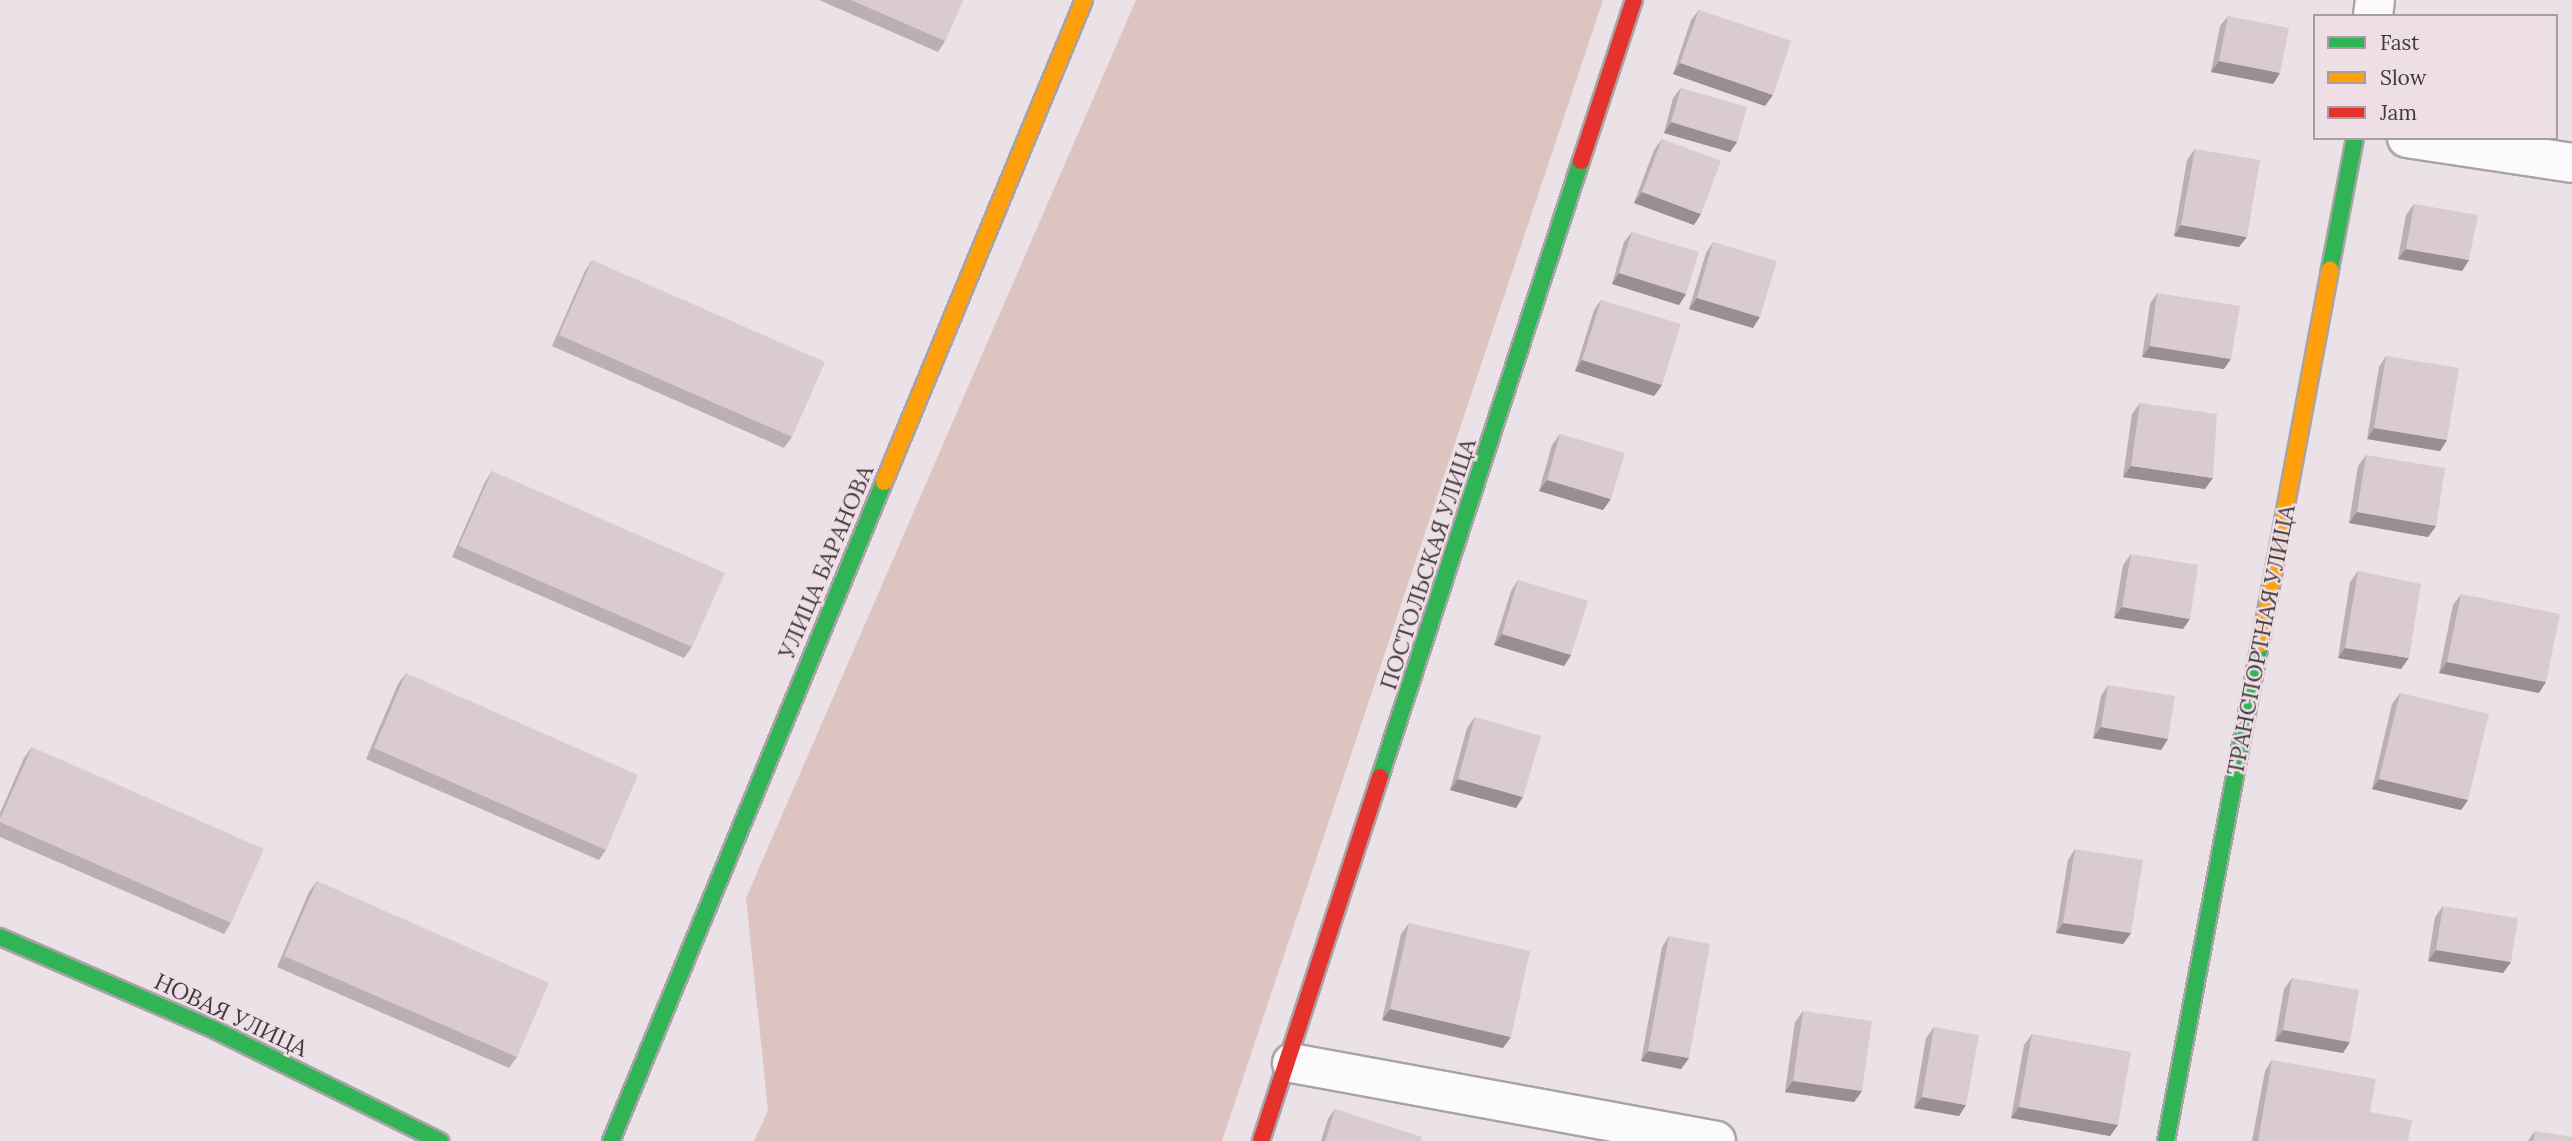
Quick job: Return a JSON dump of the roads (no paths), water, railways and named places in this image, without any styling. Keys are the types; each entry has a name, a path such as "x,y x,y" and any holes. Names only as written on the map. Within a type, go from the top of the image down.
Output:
{"street":[{"name":"УЛИЦА БАРАНОВА","path":"611,1141 1084,0"},
{"name":"ПОСТОЛЬСКАЯ УЛИЦА","path":"1261,1141 1292,1062 1634,0"},
{"name":"ТРАНСПОРТНАЯ УЛИЦА","path":"2166,1141 2356,140"},
{"path":"2420,140 2572,163"},
{"name":"НОВАЯ УЛИЦА","path":"0,937 217,1031 440,1141"},
{"path":"1292,1062 1716,1141"}]}
